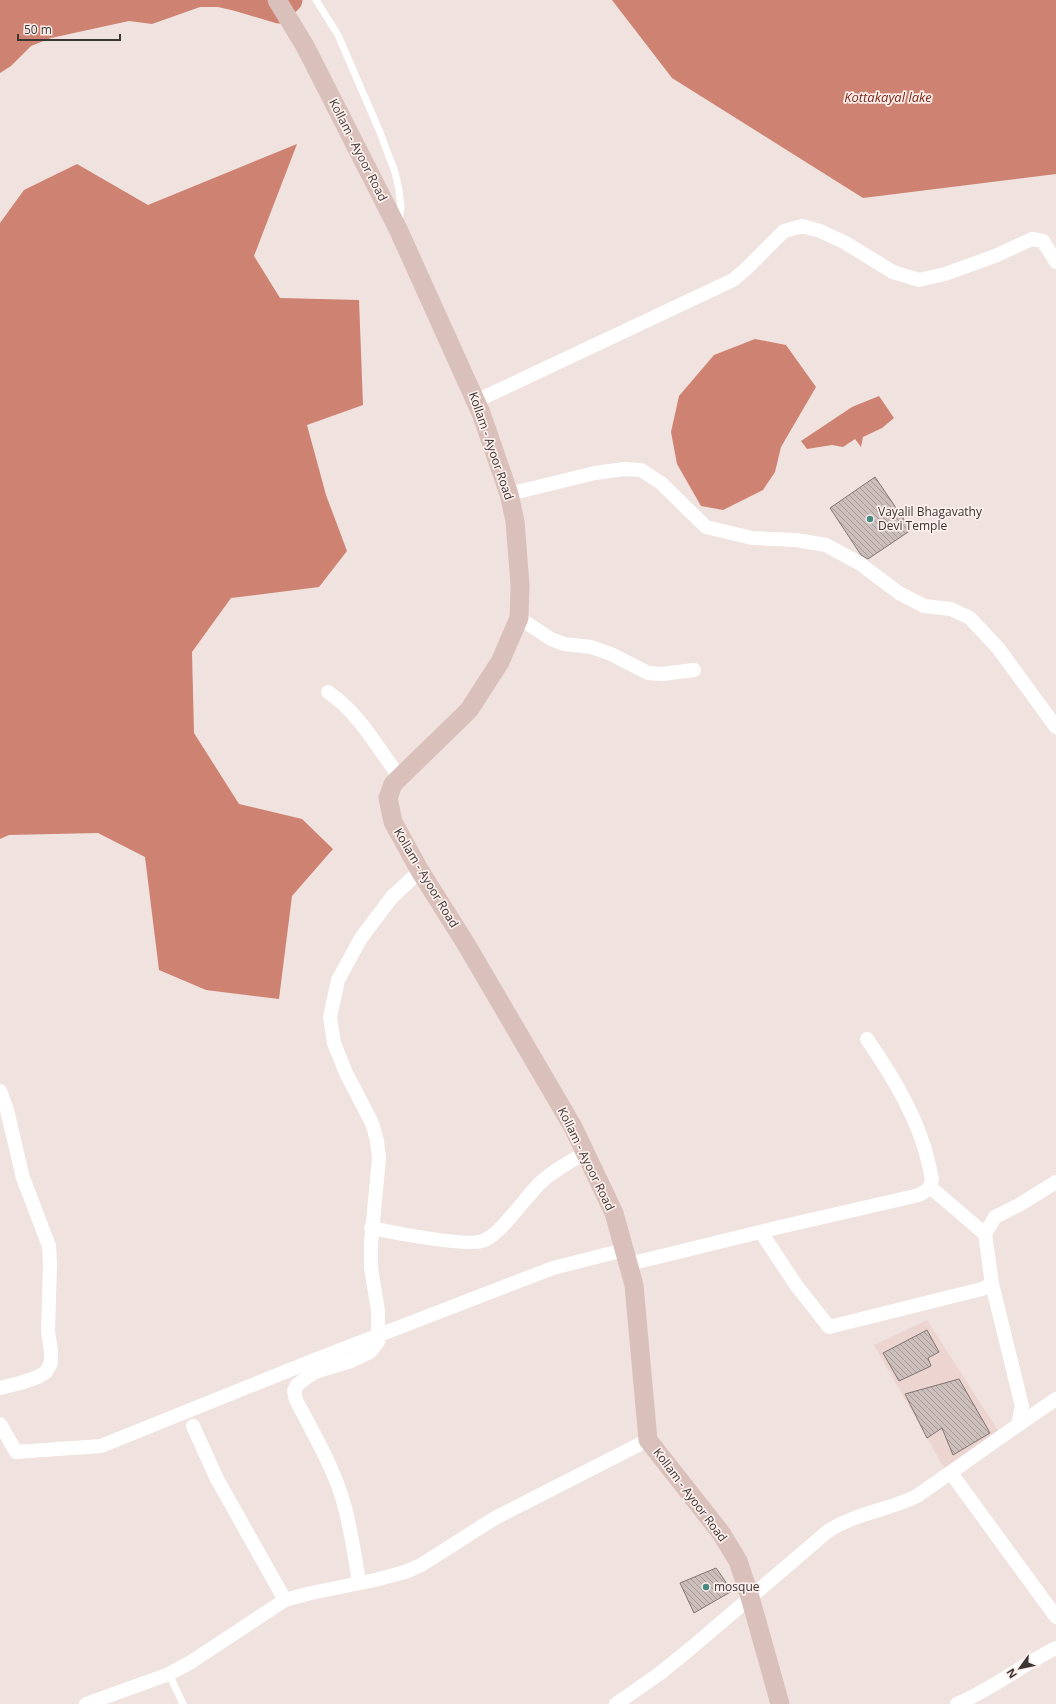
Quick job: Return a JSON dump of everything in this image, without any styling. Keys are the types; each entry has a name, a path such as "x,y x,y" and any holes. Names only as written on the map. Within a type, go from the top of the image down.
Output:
{"main road":[{"name":"Kollam - Ayoor Road","path":"277,0 305,46 398,229 476,400 509,494 515,521 520,585 519,618 500,662 469,710 393,784 388,798 390,810 394,822 420,871 470,951 573,1127 614,1213 634,1286 648,1440 721,1533 738,1561 750,1597 780,1704"}],"street":[{"path":"476,400 733,280 784,231 802,226 820,231 844,242 893,272 919,280 945,274 995,256 1032,240 1043,241 1056,262"},
{"path":"509,494 595,473 624,468 641,470 661,483 706,527 752,538 796,540 826,545 859,563 899,594 924,606 951,609 970,618 998,648 1056,727"},
{"path":"519,618 558,642 591,647 611,654 648,673 662,674 694,670"},
{"path":"328,692 341,701 355,716 400,778"},
{"path":"359,1583 354,1548 343,1501 334,1476 296,1400 294,1391 297,1385 315,1372 351,1361 370,1352 378,1342 378,1311 371,1268 371,1228 379,1158 377,1141 372,1123 346,1073 334,1043 330,1017 338,980 361,938 392,897 420,871"},
{"path":"0,1424 16,1452 101,1446 317,1359 553,1268 626,1257 761,1232 921,1194 930,1187 932,1178 926,1150 918,1128 904,1100 883,1062 866,1039"},
{"path":"0,1091 7,1110 22,1178 49,1246 50,1264 48,1331 51,1351 51,1363 46,1372 38,1377 0,1388"},
{"path":"371,1228 414,1236 480,1242 491,1236 539,1184 552,1173 585,1153"},
{"path":"984,1234 995,1217 1019,1205 1056,1182"},
{"path":"930,1187 984,1234 992,1284 1022,1406 1018,1425"},
{"path":"761,1232 796,1285 830,1327 982,1289 992,1284"},
{"path":"616,1704 659,1674 750,1597 792,1564 828,1531 840,1524 903,1503 917,1496 1056,1399"},
{"path":"194,1426 216,1478 285,1600"},
{"path":"86,1704 169,1674 191,1662 285,1600 405,1572 421,1565 495,1518 648,1440"},
{"path":"951,1473 1056,1617"},
{"path":"957,1704 977,1695 1030,1662 1056,1648"}],"lane":[{"path":"316,0 338,35 379,130 395,172 401,207 398,229"},
{"path":"169,1674 183,1704"}],"shaded area":[{"path":"927,1320 999,1432 944,1468 874,1345"}],"water":[{"path":"0,0 258,0 270,19 218,7 200,7 152,24 129,21 51,38 31,46 11,66 0,73"},
{"name":"Kottakayal lake","path":"612,0 1056,0 1056,174 863,198 672,78"},
{"path":"297,144 254,256 280,298 359,300 363,405 307,425 326,495 347,551 319,587 231,598 192,652 194,733 239,804 302,819 333,849 292,896 279,999 206,990 159,970 145,857 98,833 9,835 0,839 0,223 24,190 77,164 148,205"},
{"path":"755,339 786,345 816,387 781,447 775,472 763,490 723,510 701,506 677,464 671,432 679,396 714,355"},
{"path":"879,396 894,418 882,428 863,437 861,447 855,439 843,447 832,445 807,449 801,441 852,407"}],"building":[{"name":"Vayalil Bhagavathy Devi Temple","path":"875,477 911,530 868,559 861,555 830,508"},
{"path":"927,1330 939,1352 928,1358 931,1366 899,1381 883,1353"},
{"path":"959,1379 990,1433 953,1455 942,1428 927,1438 905,1394"},
{"name":"mosque","path":"716,1568 732,1591 694,1613 680,1583"}],"waterway":[{"path":"242,0 279,11 290,0"}],"place":[{"name":"Vayalil Bhagavathy Devi Temple","path":"870,519"},
{"name":"mosque","path":"706,1587"}]}
